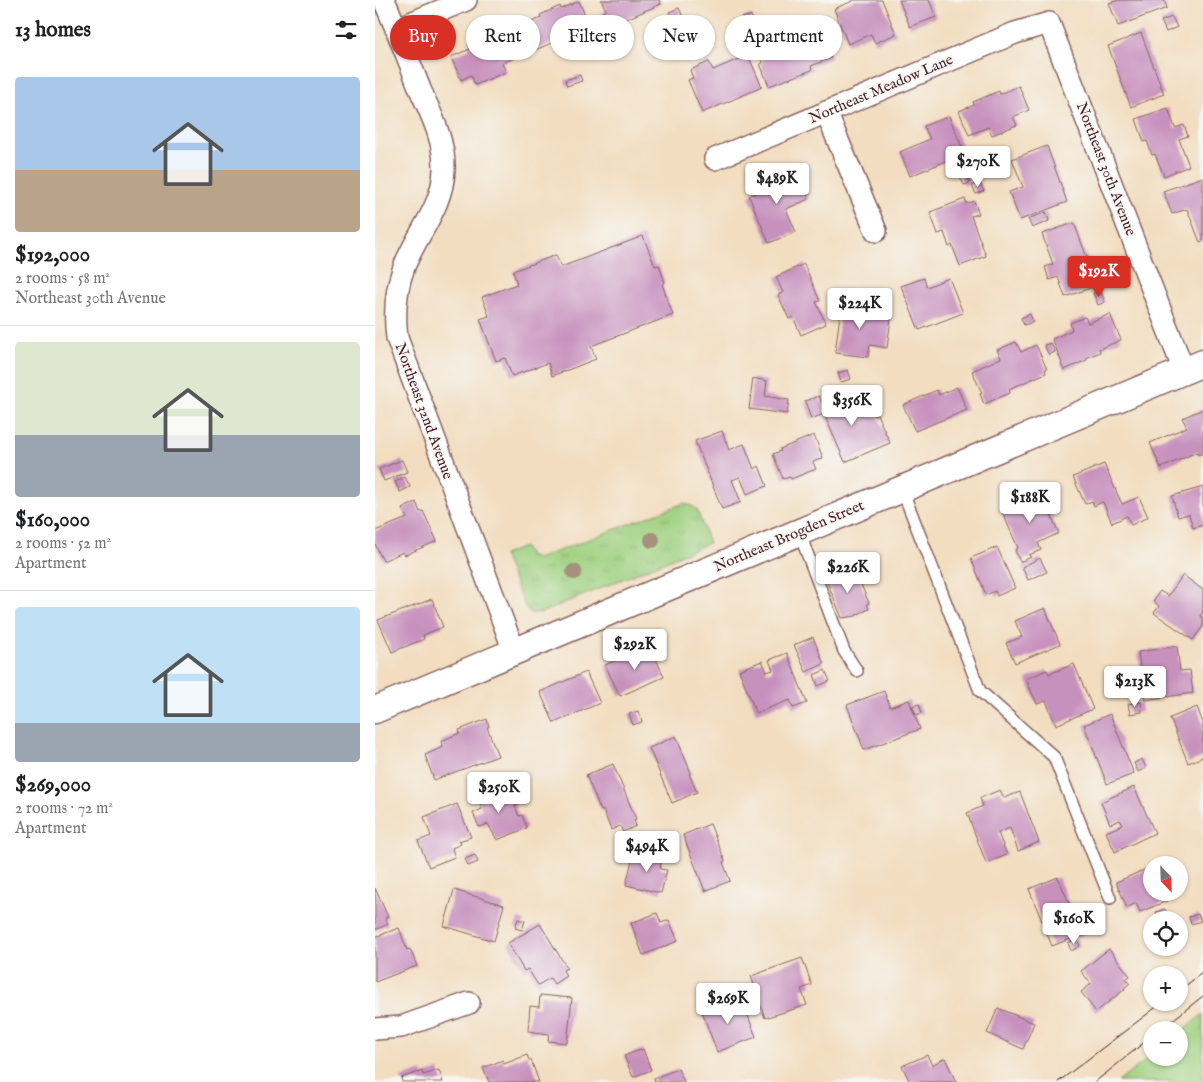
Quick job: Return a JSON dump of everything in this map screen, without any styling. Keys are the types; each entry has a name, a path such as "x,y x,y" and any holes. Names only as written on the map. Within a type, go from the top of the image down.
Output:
{"street":[{"name":"Northeast 32nd Avenue","path":"384,0 390,15"},
{"path":"430,15 466,0"},
{"name":"Northeast Meadow Lane","path":"715,160 1015,32 1049,23"},
{"name":"Northeast 30th Avenue","path":"1049,23 1193,367"},
{"name":"Northeast 32nd Avenue","path":"409,60 436,128 443,150 445,170 439,200 404,266 396,291 394,314 397,338 514,652"},
{"path":"826,112 876,231"},
{"name":"Northeast Brogden Street","path":"375,710 1193,367"},
{"path":"375,1029 401,1027 469,1003"}],"lane":[{"path":"902,489 981,690 1054,757 1110,898"},
{"path":"799,532 845,651 857,671"}],"green space":[{"path":"684,503 697,510 709,543 541,613 531,613 526,609 503,555 524,547 529,556 537,559"},
{"path":"1203,1014 1203,1082 1118,1082 1143,1062 1143,1066 1188,1066 1188,1026"}],"building":[{"path":"601,0 659,0 661,4 634,16 598,15 606,10"},
{"path":"855,0 882,0 896,34 875,43 871,34 848,44 842,29 842,15 836,15 834,9"},
{"path":"899,0 929,0 936,17 910,27"},
{"path":"1119,0 1164,0 1167,8 1118,26 1109,3"},
{"path":"579,1 585,15 550,15 550,44 540,48 540,15 560,6 561,9"},
{"path":"679,8 682,15 670,15 669,12"},
{"path":"1172,17 1177,27 1166,32 1161,21"},
{"path":"1141,33 1164,94 1131,107 1108,46"},
{"path":"466,51 466,60 509,60 502,63 506,72 475,85 471,75 461,80 452,60 456,60 456,55"},
{"path":"736,60 750,60 762,87 702,113 688,80 693,78 690,70 709,62 713,70"},
{"path":"762,60 826,60 811,66 812,70 769,86 760,64 763,63"},
{"path":"580,75 582,81 567,86 565,80"},
{"path":"1019,86 1029,110 1013,117 1017,125 992,135 988,127 969,135 959,111 974,105 973,102 999,91 1000,94"},
{"path":"1168,108 1175,128 1184,125 1188,136 1179,139 1189,166 1164,176 1155,154 1152,155 1147,141 1144,142 1136,119"},
{"path":"949,116 965,154 961,155 964,164 953,169 949,160 910,176 900,152 930,139 924,126"},
{"path":"1047,146 1067,202 1020,220 1009,192 1023,187 1012,159"},
{"path":"966,174 970,183 964,185 960,177"},
{"path":"776,175 779,183 799,175 809,199 786,209 796,232 769,243 749,196 756,193 753,184"},
{"path":"1203,177 1203,241 1200,242 1187,209 1172,214 1163,191"},
{"path":"980,183 984,191 976,194 972,186"},
{"path":"965,199 967,204 974,201 979,214 971,216 986,256 960,266 952,245 949,247 944,232 938,234 930,212"},
{"path":"1046,212 1049,221 1032,228 1028,219"},
{"path":"1074,223 1099,285 1065,297 1058,277 1049,280 1045,267 1053,264 1042,234"},
{"path":"643,236 655,266 659,265 665,283 662,284 673,315 591,346 596,359 552,376 548,363 512,376 505,358 496,361 480,319 489,316 482,297 517,284 513,271 556,255 561,267"},
{"path":"804,264 820,301 816,302 826,324 801,335 793,317 789,319 778,295 783,293 776,277"},
{"path":"924,278 927,287 949,278 963,313 919,330 901,286"},
{"path":"1100,290 1105,302 1098,305 1093,293"},
{"path":"842,300 866,303 864,315 891,318 887,348 870,345 868,357 835,353"},
{"path":"1030,314 1033,322 1024,325 1021,318"},
{"path":"1110,314 1121,340 1099,349 1100,352 1086,358 1087,360 1064,370 1052,339 1072,330 1070,323 1085,317 1088,323"},
{"path":"1016,342 1021,352 1036,345 1047,369 1045,370 1046,373 1009,389 1010,393 984,404 980,394 982,393 972,371 1001,358 997,350"},
{"path":"1051,343 1055,352 1049,355 1044,345"},
{"path":"848,370 851,379 841,382 838,373"},
{"path":"753,378 767,381 765,396 789,400 787,414 749,409"},
{"path":"957,387 967,410 915,431 903,405 937,390 939,395"},
{"path":"819,396 826,413 865,396 874,416 877,414 890,443 845,462 824,414 811,419 805,401"},
{"path":"1203,409 1203,453 1198,455 1197,452 1161,468 1150,443 1187,427 1182,418"},
{"path":"722,431 729,450 744,444 754,469 759,466 767,486 747,494 740,477 732,480 741,502 722,509 695,441"},
{"path":"814,435 823,458 813,462 816,469 791,479 790,477 783,479 773,454 781,451 780,449"},
{"path":"402,460 407,472 384,481 379,469"},
{"path":"1104,464 1122,504 1139,497 1148,517 1131,525 1127,516 1112,523 1103,502 1094,506 1092,501 1085,504 1073,477"},
{"path":"405,477 410,487 400,492 395,482"},
{"path":"1203,487 1203,525 1193,528 1189,514 1178,517 1172,496"},
{"path":"1040,491 1059,533 1038,543 1041,550 1029,555 1031,557 1020,562 1015,550 1018,548 1001,509"},
{"path":"416,502 420,512 423,511 437,541 405,555 403,552 383,561 375,544 375,531 407,518 402,509"},
{"path":"997,547 1015,588 997,596 995,591 986,595 971,558"},
{"path":"1040,558 1047,572 1028,580 1022,567"},
{"path":"855,571 869,603 867,604 869,609 856,616 842,618 825,577 838,572 840,577"},
{"path":"1183,575 1203,590 1203,612 1200,616 1203,618 1203,626 1193,640 1154,613 1159,606 1153,601 1160,591 1168,596"},
{"path":"432,599 443,627 423,635 424,639 392,652 378,620"},
{"path":"1045,608 1060,644 1015,663 1006,643 1022,637 1015,621"},
{"path":"813,637 824,664 806,672 794,645"},
{"path":"650,645 664,677 620,696 605,665"},
{"path":"1177,646 1180,671 1190,670 1193,693 1145,700 1138,652"},
{"path":"787,653 807,703 793,708 790,700 756,713 739,670 762,661 767,672 773,670 769,660"},
{"path":"1074,664 1093,709 1056,725 1046,701 1037,704 1026,679 1047,670 1049,674"},
{"path":"825,670 830,681 818,686 814,675"},
{"path":"586,672 600,703 554,723 540,692"},
{"path":"884,691 890,707 909,700 920,729 864,750 847,705"},
{"path":"1141,702 1142,712 1130,714 1128,704"},
{"path":"919,704 922,713 916,715 912,706"},
{"path":"1197,707 1203,723 1203,757 1188,763 1170,718"},
{"path":"638,711 642,722 633,725 629,714"},
{"path":"1110,714 1134,774 1107,784 1084,725"},
{"path":"487,719 489,727 487,727 498,756 434,780 425,755 443,747 441,741 460,733 459,730"},
{"path":"676,736 697,792 672,803 649,748"},
{"path":"1142,759 1146,768 1138,772 1134,763"},
{"path":"613,764 636,819 634,820 636,826 623,832 620,826 611,830 586,775"},
{"path":"501,785 507,803 515,799 517,805 515,806 519,816 522,815 527,828 497,840 488,824 479,827 473,813 482,809 476,795"},
{"path":"1134,787 1155,833 1115,852 1106,832 1123,825 1120,820 1110,824 1101,802"},
{"path":"1000,790 1004,798 1020,792 1039,842 1018,851 1010,828 998,833 1007,855 986,863 967,813 983,806 980,798"},
{"path":"457,804 471,837 459,841 461,844 452,848 455,857 429,867 418,841 431,836 424,817"},
{"path":"710,824 725,861 723,862 730,881 705,891 683,835"},
{"path":"634,852 662,858 660,869 667,870 661,893 626,885"},
{"path":"475,855 478,862 468,866 465,859"},
{"path":"1143,870 1143,901 1167,901 1140,912 1136,903 1127,908 1116,882"},
{"path":"1058,877 1074,915 1077,914 1086,934 1052,946 1029,889"},
{"path":"375,888 388,917 385,918 388,924 375,930"},
{"path":"454,890 504,905 494,941 444,926"},
{"path":"657,913 661,923 669,920 678,941 643,955 631,923"},
{"path":"1198,914 1201,921 1191,924 1189,917"},
{"path":"518,919 525,921 522,930 515,928"},
{"path":"540,924 567,968 563,970 566,976 554,984 550,978 538,985 528,969 524,971 508,943"},
{"path":"399,928 407,950 410,949 417,966 375,982 375,937"},
{"path":"1077,939 1080,946 1071,951 1068,943"},
{"path":"1109,949 1130,976 1126,979 1130,983 1096,1012 1081,992 1091,984 1081,971"},
{"path":"802,958 812,985 801,989 807,1005 765,1018 751,976"},
{"path":"540,995 572,998 567,1043 548,1041 549,1034 528,1031 530,1006 539,1007"},
{"path":"737,996 740,1003 732,1007 728,999"},
{"path":"726,1000 730,1010 744,1005 756,1037 717,1052 701,1009"},
{"path":"998,1008 1034,1023 1023,1049 987,1033"},
{"path":"643,1049 651,1070 633,1077 624,1056"},
{"path":"527,1055 529,1060 531,1060 539,1082 489,1082 483,1068 503,1060 504,1064"},
{"path":"927,1055 932,1065 945,1058 956,1082 910,1082 902,1066"},
{"path":"678,1069 684,1082 655,1082 654,1078"},
{"path":"439,1070 443,1082 402,1082 401,1078 422,1071 423,1075"}],"tram line":[{"path":"1188,984 1203,972"},
{"path":"1171,1021 1203,996"},
{"path":"1058,1082 1151,1011"},
{"path":"1095,1082 1143,1043"}]}
